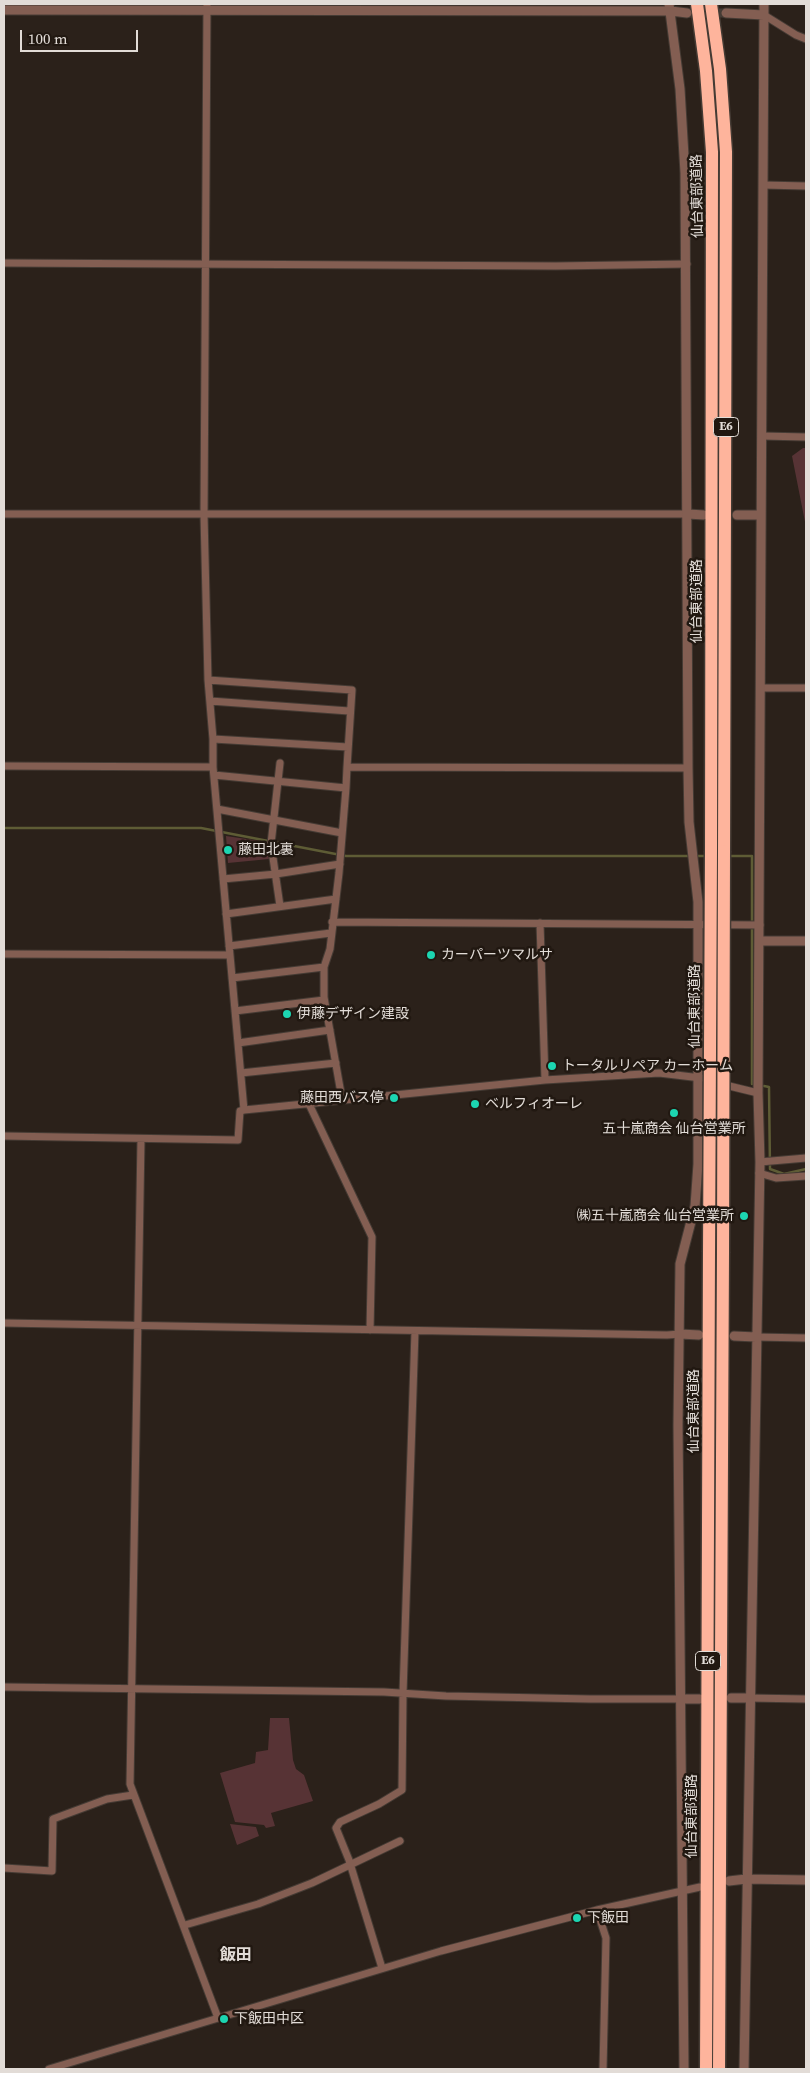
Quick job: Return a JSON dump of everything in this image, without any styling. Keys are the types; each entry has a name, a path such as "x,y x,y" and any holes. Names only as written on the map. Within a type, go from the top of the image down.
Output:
{"highway":[{"name":"仙台東部道路","path":"697,4 709,96 713,181 706,2069"},
{"name":"仙台東部道路","path":"711,4 720,68 726,152 719,2069"}],"street":[{"path":"744,2069 749,1698 759,1172 761,1162 758,1093 760,941 754,925 760,688 764,4"},
{"path":"207,7 204,515 208,680 213,739 213,767 244,1110"},
{"path":"4,10 207,7 670,7 687,13"},
{"path":"670,7 680,89 687,264 688,768 693,857 698,902 696,1189 695,1206 680,1264 679,1510 684,1890 684,2069"},
{"path":"726,13 764,15 806,39"},
{"path":"762,185 806,186"},
{"path":"4,263 556,266 687,264"},
{"path":"762,436 806,436"},
{"path":"4,514 704,515"},
{"path":"737,515 761,515"},
{"path":"208,680 352,690 336,899 330,949 324,967 324,1000 342,1099"},
{"path":"760,688 806,688"},
{"path":"210,701 349,711"},
{"path":"213,739 348,747"},
{"path":"280,763 271,841 280,906"},
{"path":"4,766 213,767"},
{"path":"347,767 688,768"},
{"path":"214,775 346,788"},
{"path":"217,809 342,833"},
{"path":"223,879 276,874 340,857"},
{"path":"226,914 336,899"},
{"path":"332,922 754,925"},
{"path":"540,923 545,1080"},
{"path":"229,946 331,932"},
{"path":"760,941 806,941"},
{"path":"4,954 230,955"},
{"path":"232,978 324,967"},
{"path":"235,1011 324,1000"},
{"path":"238,1043 330,1030"},
{"path":"240,1073 336,1064"},
{"path":"4,1136 238,1140 240,1111 244,1110 545,1080 659,1073 698,1077 758,1093"},
{"path":"309,1104 372,1237 370,1330"},
{"path":"141,1139 130,1784 218,2018"},
{"path":"761,1162 806,1158"},
{"path":"759,1172 776,1178 806,1176"},
{"path":"4,1323 698,1335"},
{"path":"382,1968 350,1865 336,1828 340,1822 402,1790 403,1693 415,1331"},
{"path":"734,1336 806,1338"},
{"path":"4,1687 403,1693 590,1699 700,1699"},
{"path":"731,1698 806,1699"},
{"path":"4,1868 52,1871 53,1820 107,1800 133,1795"},
{"path":"184,1925 258,1904 312,1883 400,1841"},
{"path":"729,1881 746,1878 806,1880"},
{"path":"49,2069 382,1968 597,1910 700,1887"},
{"path":"597,1910 606,1938 603,2069"}],"shaded area":[{"path":"806,448 806,527 792,456"},
{"path":"226,836 267,842 269,859 228,863"},
{"path":"270,1718 289,1718 293,1760 296,1769 304,1775 313,1801 271,1813 275,1826 266,1828 264,1825 235,1822 220,1773 255,1763 256,1752 268,1750"},
{"path":"230,1824 256,1827 259,1836 237,1845"}],"waterway":[{"path":"4,828 201,828 346,856 690,856"},
{"path":"695,856 707,856"},
{"path":"728,856 752,856 752,1084"},
{"path":"764,1086 769,1087 770,1169 784,1174 806,1169"}],"tunnel":[{"path":"687,13 726,13"}],"place":[{"name":"藤田北裏","path":"228,850"},
{"name":"カーパーツマルサ","path":"431,955"},
{"name":"伊藤デザイン建設","path":"287,1014"},
{"name":"トータルリペア カーホーム","path":"552,1066"},
{"name":"藤田西バス停","path":"394,1098"},
{"name":"ベルフィオーレ","path":"475,1104"},
{"name":"五十嵐商会 仙台営業所","path":"674,1113"},
{"name":"㈱五十嵐商会 仙台営業所","path":"744,1216"},
{"name":"下飯田","path":"577,1918"},
{"name":"下飯田中区","path":"224,2019"}],"district":[{"name":"飯田","path":"236,1956"}]}
